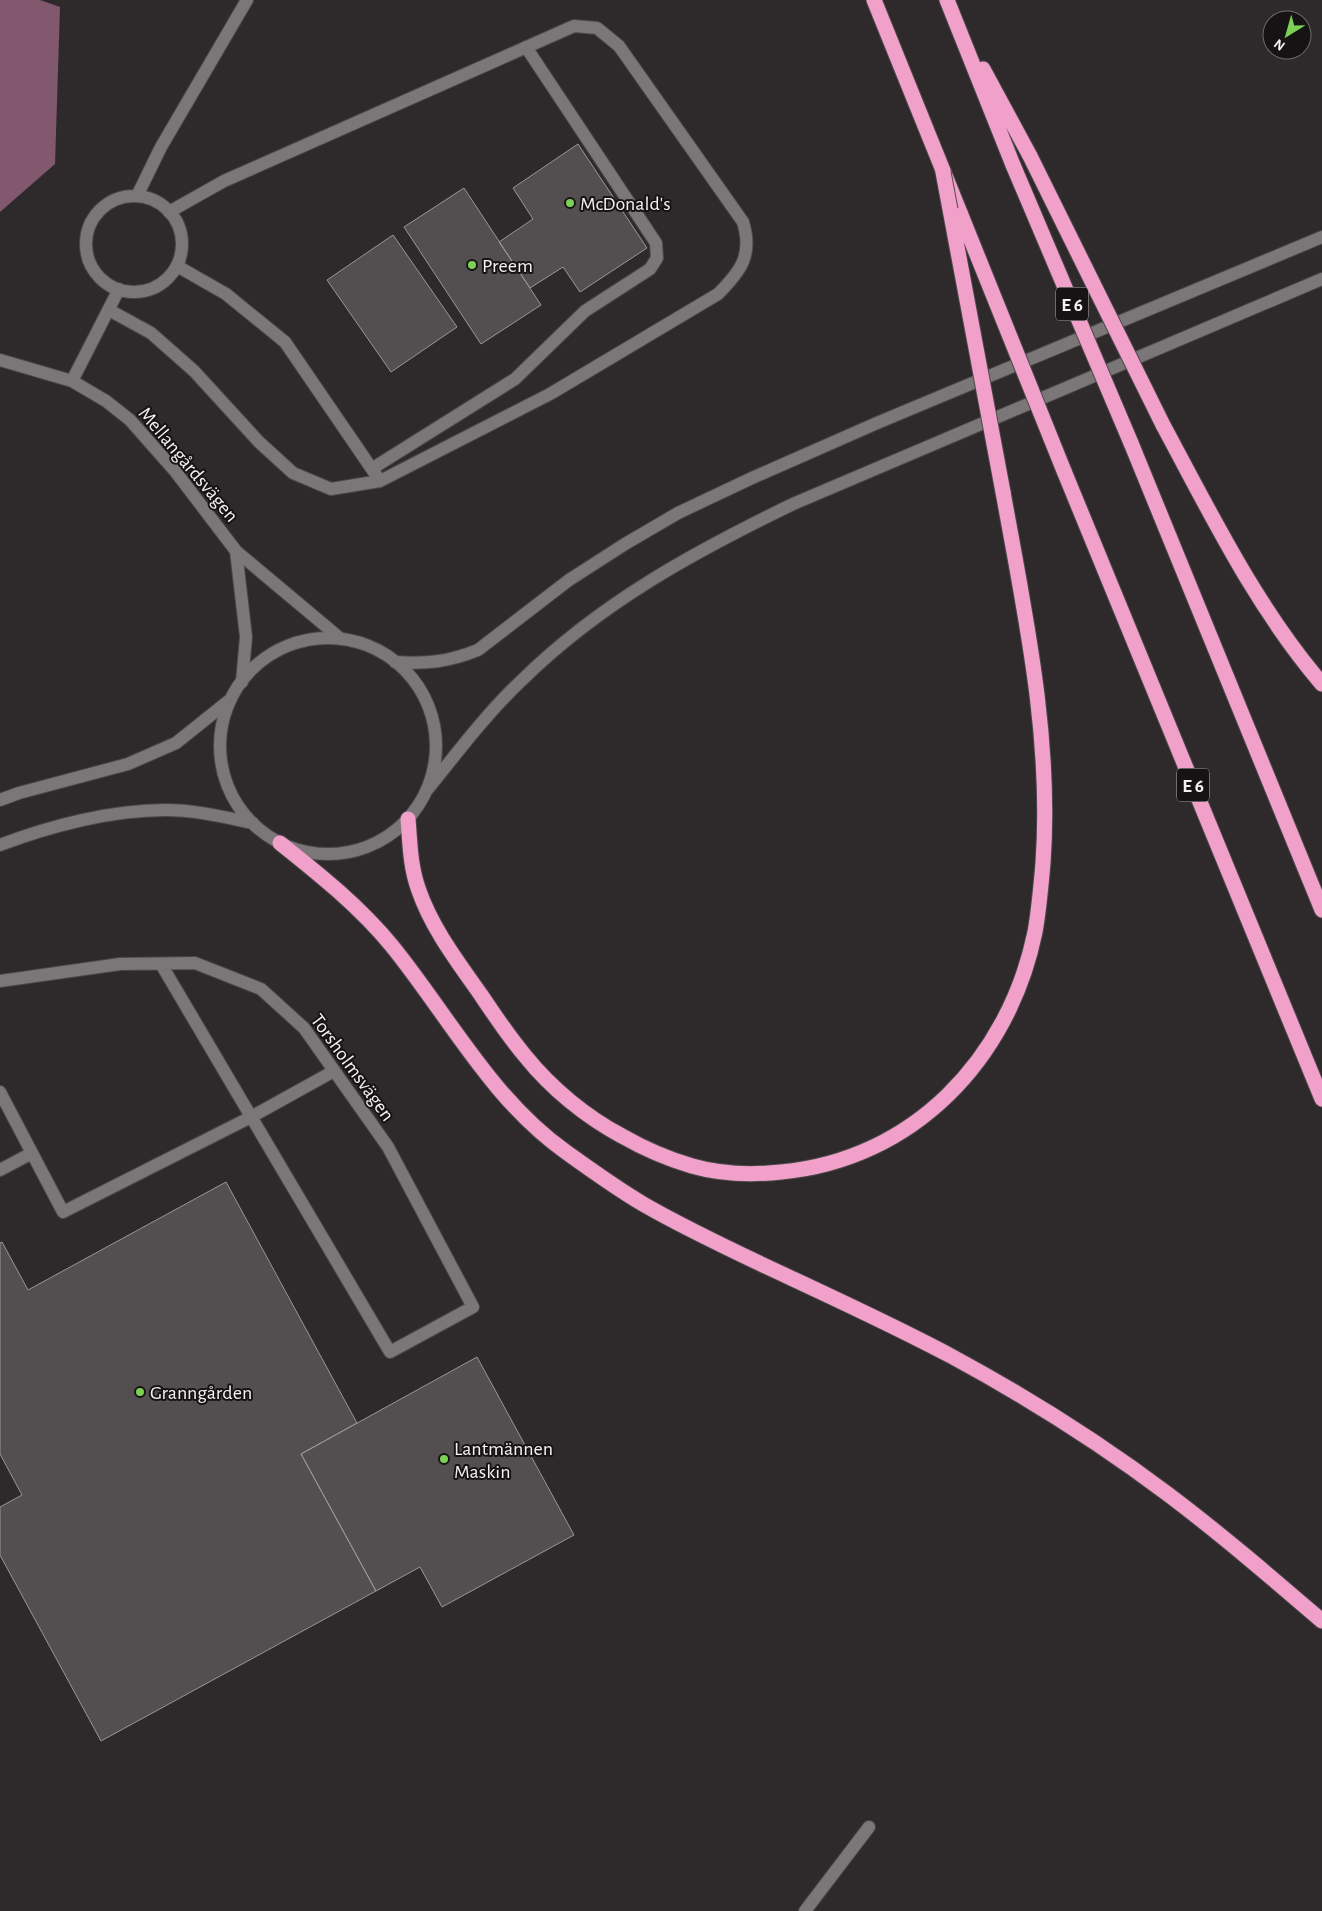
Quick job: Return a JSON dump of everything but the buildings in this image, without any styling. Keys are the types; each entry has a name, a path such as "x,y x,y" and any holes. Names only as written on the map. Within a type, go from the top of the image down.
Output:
{"highway":[{"name":"E 6","path":"874,0 1064,471 1322,1099"},
{"name":"E 6","path":"948,3 1322,910"},
{"path":"948,3 1030,156 1163,425 1245,574 1281,630 1322,684"},
{"path":"408,819 412,866 418,888 432,922 526,1058 555,1087 588,1114 620,1135 653,1152 692,1166 732,1173 767,1174 807,1170 842,1161 879,1145 912,1126 942,1102 974,1066 990,1044 1009,1010 1023,974 1035,932 1045,828 1044,770 1035,671 943,172"},
{"path":"280,843 362,912 422,985 501,1091 528,1120 562,1149 642,1204 692,1231 864,1312 951,1356 1032,1402 1169,1495 1241,1552 1322,1621"}],"main road":[{"path":"137,196 160,147 247,0"},
{"path":"109,310 151,333 194,370 259,442 293,473 331,489 380,481 550,394 718,294 737,276 745,256 747,235 743,222 619,46 597,28 574,26 224,182 169,212"},
{"path":"372,468 515,379 585,312 650,270 657,258 656,243 526,47"},
{"path":"137,196 155,201 169,212 180,229 182,248 177,266 165,281 149,290 130,292 112,288 98,276 88,259 86,241 91,223 102,208 118,199 137,196"},
{"path":"395,662 423,664 443,662 478,650 569,580 625,544 686,509 877,423 1322,237"},
{"path":"177,266 226,294 285,342 380,481"},
{"path":"427,790 434,771 436,751 434,724 430,711 422,692 410,676 395,662 370,647 341,639 303,641 286,647 269,656 254,668 242,682 232,699 224,720 221,735 222,765 228,786 239,806 253,823 280,843 313,853 348,852 381,841 408,819 427,790 488,716 521,680 562,644 614,603 655,576 719,540 793,504 1322,279"},
{"path":"72,381 119,289"},
{"name":"Mellangårdsvägen","path":"0,360 72,381 106,401 130,420 175,471 236,551 341,639"},
{"name":"Mellangårdsvägen","path":"236,551 246,637 242,682"},
{"path":"0,800 19,793 128,764 176,743 232,699"},
{"path":"0,845 62,825 112,815 166,810 211,814 253,823"},
{"name":"Torsholmsvägen","path":"0,981 120,964 195,963 261,989 304,1028 388,1147 473,1307 390,1352 251,1117"},
{"path":"161,964 251,1117"},
{"path":"0,1092 63,1212 251,1117 334,1071"},
{"path":"0,1170 32,1154"},
{"path":"805,1911 869,1827"}],"shaded area":[{"path":"0,0 40,0 60,7 55,164 0,212"}],"place":[{"name":"McDonald's","path":"570,203"},
{"name":"Preem","path":"472,265"},
{"name":"Granngården","path":"140,1392"},
{"name":"Lantmännen Maskin","path":"444,1459"}]}
